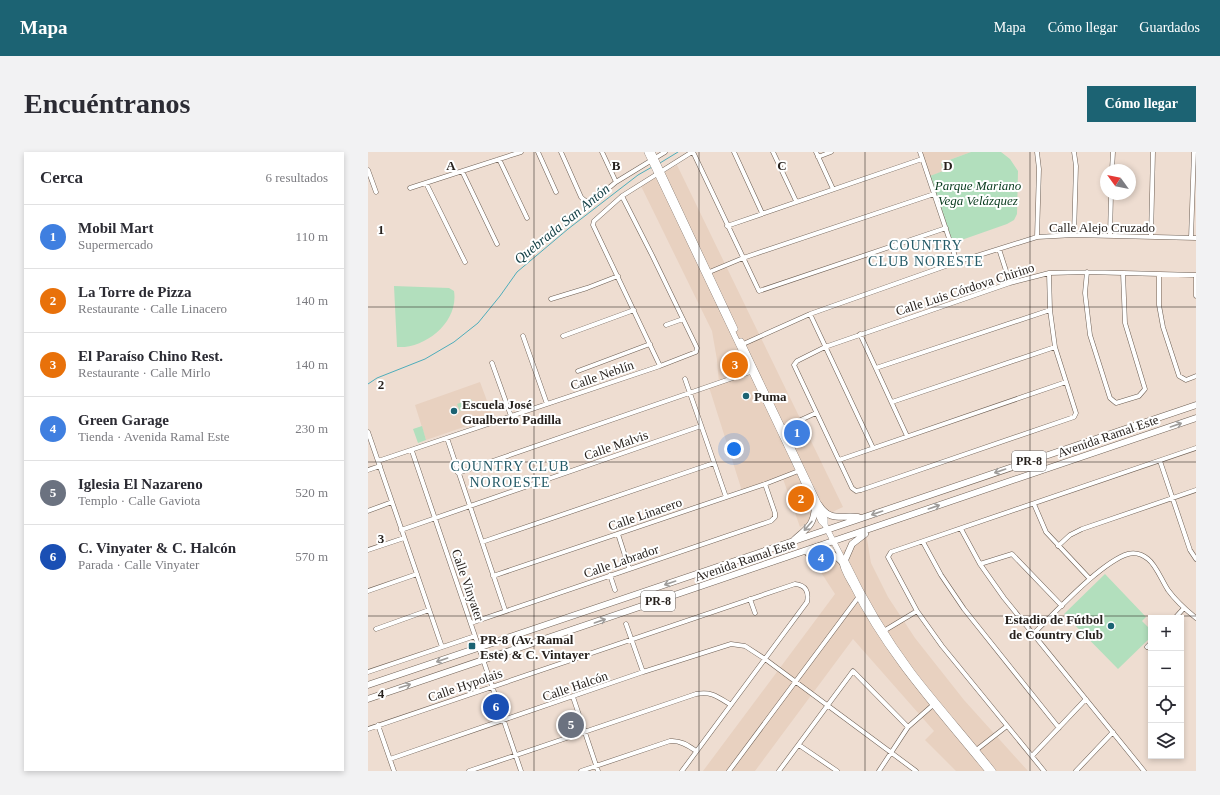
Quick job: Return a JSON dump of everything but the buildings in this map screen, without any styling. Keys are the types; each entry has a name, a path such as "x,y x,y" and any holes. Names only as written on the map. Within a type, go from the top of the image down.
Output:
{"main road":[{"name":"Avenida Ramal Este","path":"368,685 792,542 826,528 862,518 1196,405"},
{"name":"Avenida Ramal Este","path":"368,699 1196,418"},
{"path":"792,542 812,523 817,506 832,517 862,518"},
{"path":"793,555 827,551 843,560 852,544 871,529"}],"street":[{"path":"410,188 522,152"},
{"path":"538,152 556,192"},
{"path":"561,152 581,197 585,201 592,202 616,182 665,152"},
{"path":"602,152 616,182"},
{"path":"647,152 653,159 817,506 825,519 826,528 860,595 905,669 933,705 993,771"},
{"path":"652,152 653,159"},
{"path":"660,366 593,225 594,221 622,196 692,152 759,291 946,228"},
{"path":"734,152 762,213"},
{"path":"773,152 796,201"},
{"path":"831,152 817,154 833,189"},
{"path":"920,152 957,262"},
{"path":"1036,152 1039,169 1037,237"},
{"path":"1074,152 1076,166 1074,235"},
{"path":"1112,152 1112,164"},
{"path":"1151,237 1153,152"},
{"path":"1194,152 1194,238"},
{"path":"499,159 527,218"},
{"path":"728,226 796,201 922,159"},
{"path":"368,170 376,192"},
{"path":"462,171 497,244"},
{"path":"426,183 465,262"},
{"path":"707,273 743,258 934,194"},
{"path":"622,196 683,319 666,325"},
{"path":"1110,236 1111,200"},
{"name":"Calle Alejo Cruzado","path":"741,345 810,314 957,262 1037,237 1074,235 1194,238"},
{"path":"999,248 1010,283"},
{"path":"1087,272 1085,292 1090,335 1110,398 1116,403 1140,395 1145,389 1125,323 1123,273"},
{"name":"Calle Luis Córdova Chirino","path":"816,413 794,365 796,362 825,347 860,334 1010,283 1049,273 1087,272 1196,275"},
{"path":"781,429 816,413 852,488 858,490 1074,417 1076,413 1055,346 1050,310 1049,273"},
{"path":"1159,274 1159,305 1163,326 1179,376 1186,380 1196,376"},
{"path":"1196,275 1196,296"},
{"path":"551,299 587,288 618,276"},
{"path":"563,336 634,310"},
{"path":"876,368 1050,310"},
{"path":"810,314 872,448"},
{"name":"Calle Neblín","path":"368,470 379,463 446,438 660,366 696,352 697,348 683,319"},
{"path":"860,334 907,436"},
{"path":"523,336 547,404"},
{"path":"578,371 650,344"},
{"path":"892,402 1055,346"},
{"path":"492,363 511,416"},
{"path":"458,473 753,371"},
{"path":"685,379 726,497"},
{"path":"839,460 1066,382"},
{"name":"Calle Malvis","path":"402,530 701,426"},
{"path":"368,432 442,647"},
{"path":"446,438 505,610"},
{"path":"1044,771 942,646 917,611 888,557 891,552 1196,448"},
{"name":"Calle Vinyater","path":"412,451 521,771"},
{"path":"1160,461 1190,550 1196,559"},
{"path":"482,542 714,463"},
{"name":"Calle Linacero","path":"493,576 765,484 800,470"},
{"name":"Calle Labrador","path":"471,623 505,610 771,521 775,515 765,484"},
{"path":"1058,546 1070,535 1082,528 1196,490"},
{"path":"368,511 392,502"},
{"path":"1034,504 1046,532 1090,579"},
{"path":"961,529 980,564 1004,598 1144,771"},
{"path":"618,534 629,568"},
{"path":"368,550 404,538"},
{"path":"923,542 964,609 1059,728"},
{"path":"980,564 1012,554 1062,606"},
{"path":"1033,634 1090,579 1115,560 1130,554 1140,554 1150,560 1169,591 1184,608 1196,618"},
{"path":"368,591 417,574"},
{"path":"610,575 615,590"},
{"name":"Calle Hypolais","path":"368,728 796,584 804,587 808,592 807,602 765,659"},
{"path":"729,771 860,595"},
{"path":"750,599 755,613"},
{"path":"1178,615 1184,608"},
{"path":"376,629 429,610"},
{"path":"882,632 917,611"},
{"path":"626,624 643,672"},
{"path":"882,632 975,751 988,771"},
{"path":"368,672 475,636"},
{"name":"Calle Halcón","path":"390,759 643,672 731,644 745,646 765,659 916,771"},
{"path":"682,771 765,659"},
{"path":"779,771 853,671 908,727"},
{"path":"469,771 696,694 706,692 713,694 731,705"},
{"path":"573,697 598,771"},
{"path":"1032,756 1086,700"},
{"path":"879,771 908,727 933,705"},
{"path":"378,725 394,771"},
{"path":"975,751 1007,726"},
{"path":"1076,771 1113,732"},
{"path":"581,771 670,741 684,743 696,751"},
{"path":"799,745 837,771"}],"shaded area":[{"path":"922,152 971,152 941,163 944,171 930,176"},
{"path":"677,165 843,507 800,527 782,476 742,491 709,387 719,383 712,331 641,186"},
{"name":"Escuela José Gualberto Padilla","path":"480,382 493,417 426,440 415,405"},
{"path":"866,533 871,563 888,597 915,638 964,700 1028,771 956,771 925,740 934,731 853,639 755,771 703,771 835,594 811,557 820,551 842,551 849,548"}],"green space":[{"name":"Parque Mariano Vega Velázquez","path":"971,152 1001,152 1010,159 1018,171 1017,214 1014,220 1007,224 953,243 930,176 943,171 941,163"},
{"path":"394,286 449,288 454,291 454,302 446,323 429,338 408,346 397,347"},
{"path":"471,399 474,406 460,411 457,404"},
{"path":"422,426 426,440 418,443 413,429"},
{"name":"Estadio de Fútbol de Country Club","path":"1105,574 1146,617 1142,621 1148,627 1148,640 1118,669 1064,614"}],"waterway":[{"name":"Quebrada San Antón","path":"660,163 678,152"},
{"name":"Quebrada San Antón","path":"368,384 377,378 425,359 454,342 478,323 517,272 568,229 638,175 652,167"}],"place":[{"name":"El Paraíso Chino Rest.","path":"735,365"},
{"name":"Puma","path":"746,396"},
{"name":"Escuela José Gualberto Padilla","path":"454,411"},
{"name":"Mobil Mart","path":"797,433"},
{"name":"La Torre de Pizza","path":"801,499"},
{"name":"Green Garage","path":"821,558"},
{"name":"Estadio de Fútbol de Country Club","path":"1111,626"},
{"name":"PR-8 (Av. Ramal Este) & C. Vintayer","path":"472,646"},
{"name":"C. Vinyater & C. Halcón","path":"496,707"},
{"name":"Iglesia El Nazareno","path":"571,725"}],"district":[{"name":"COUNTRY CLUB NORESTE","path":"926,254"},
{"name":"COUNTRY CLUB NOROESTE","path":"510,474"}]}
